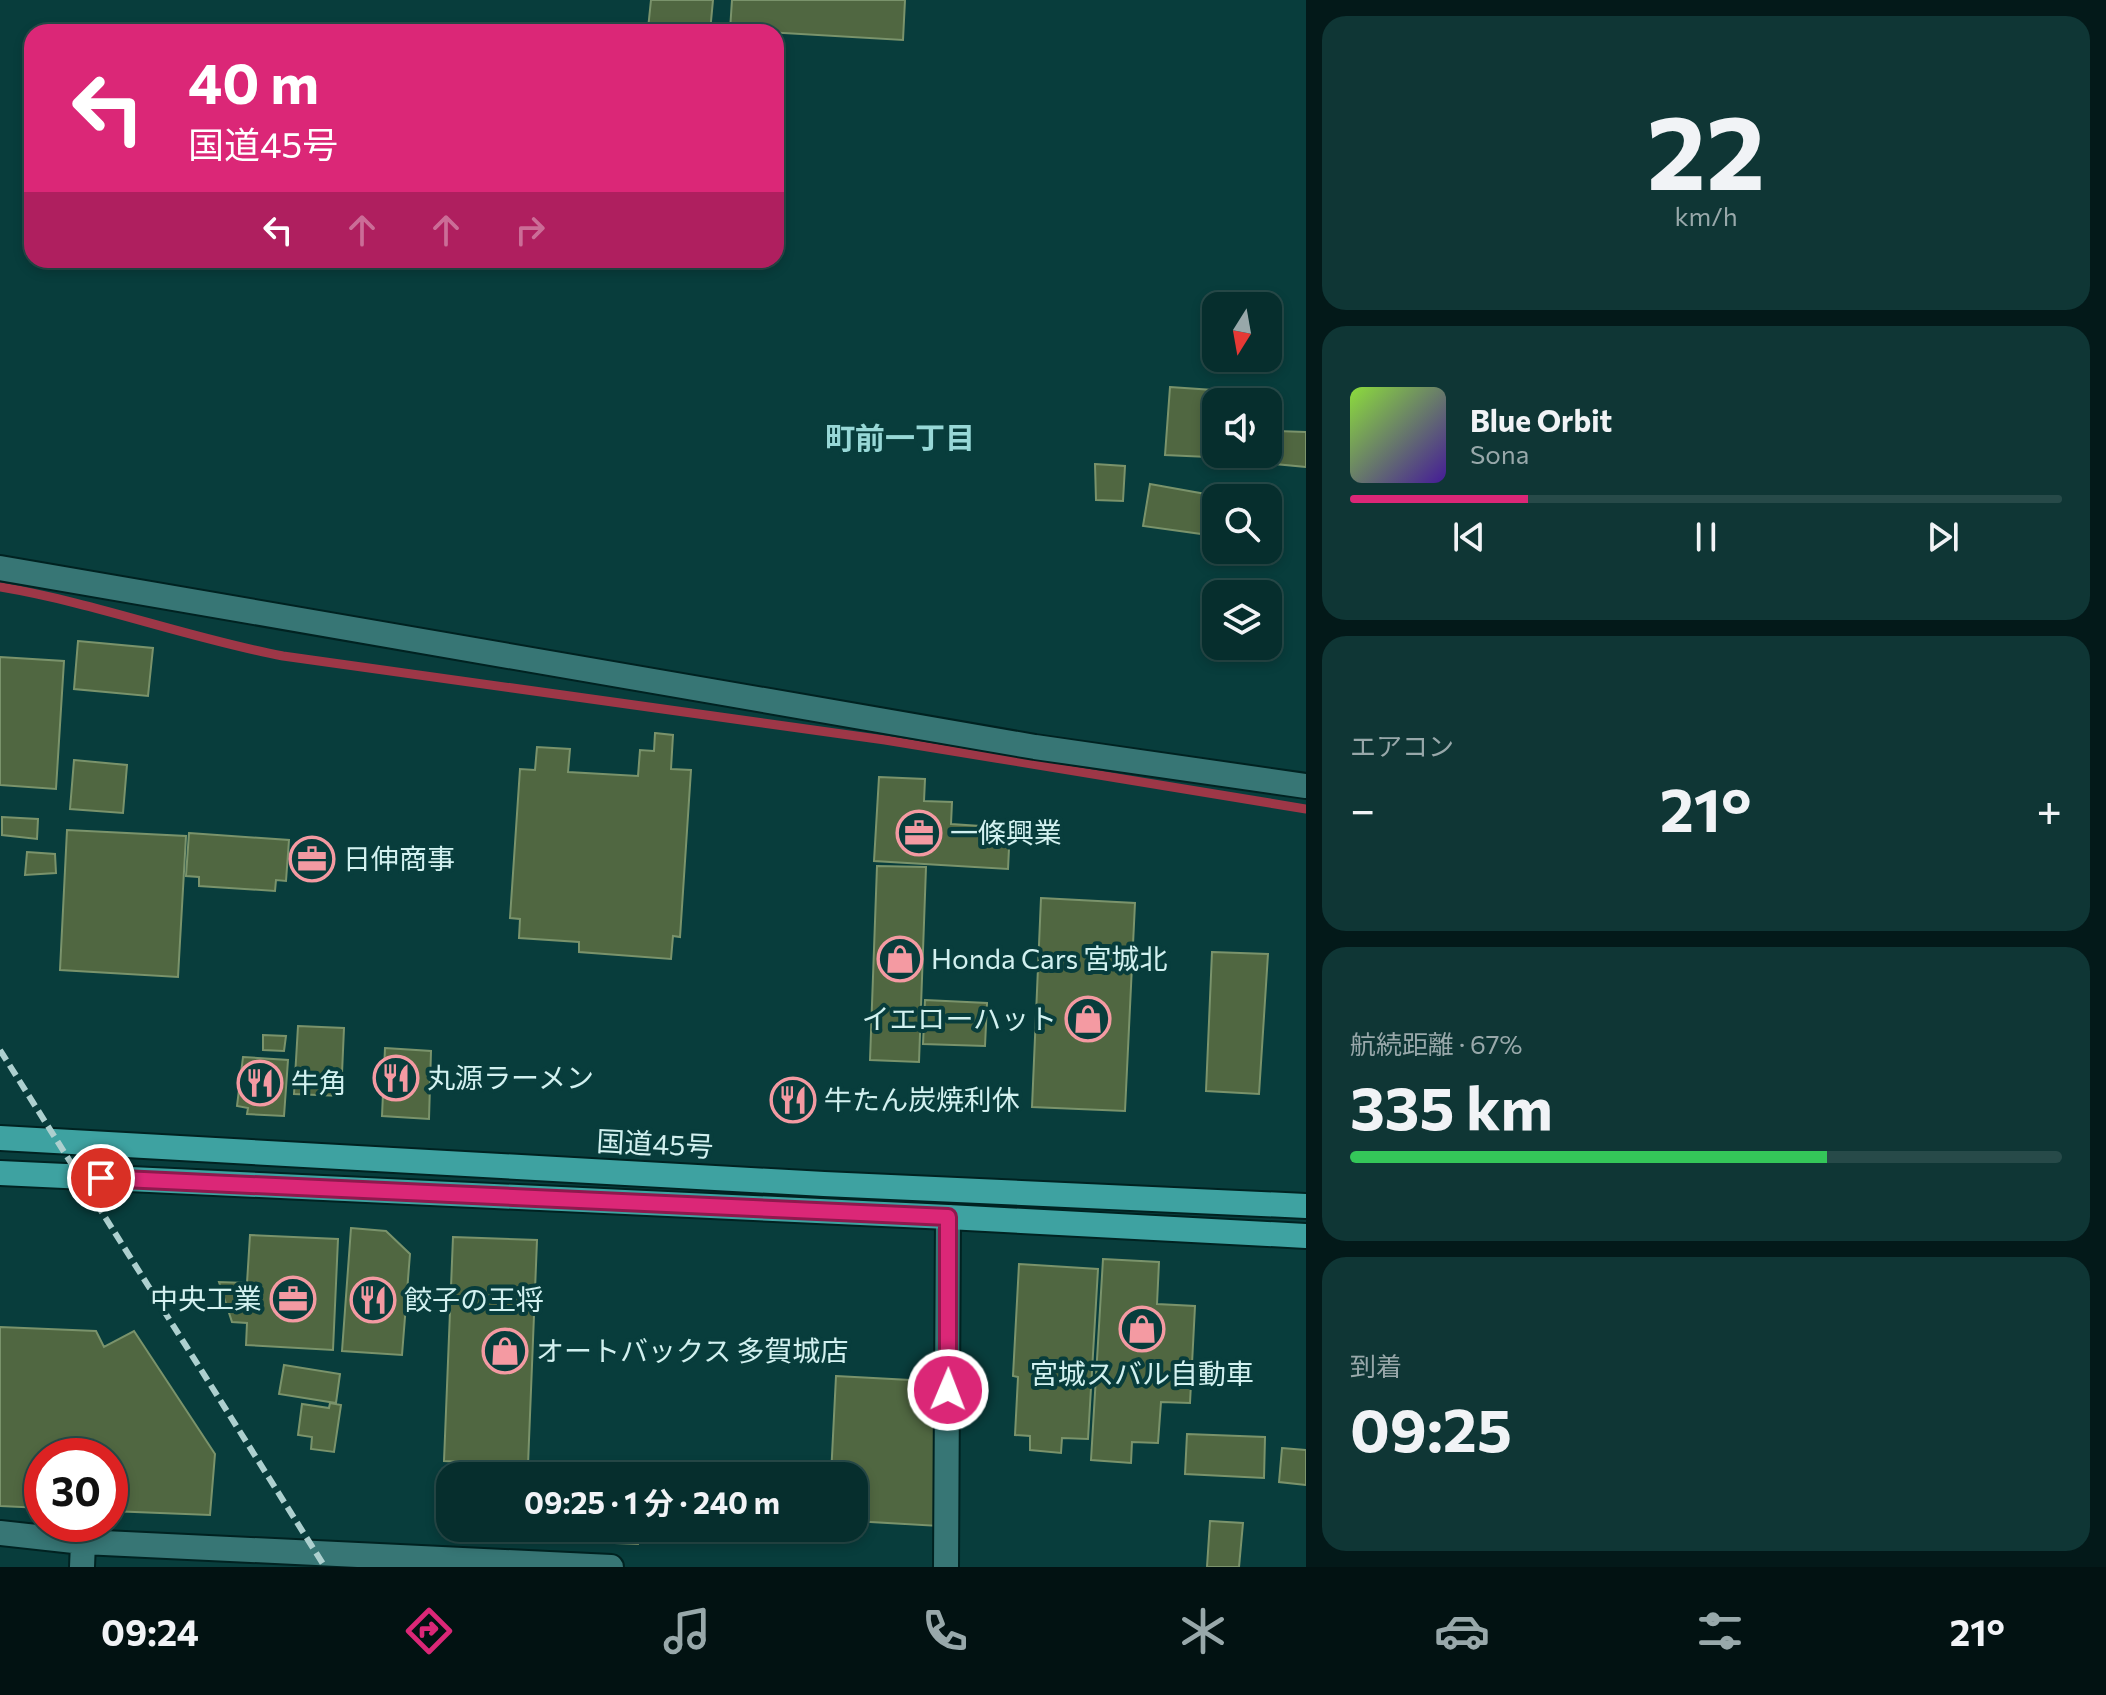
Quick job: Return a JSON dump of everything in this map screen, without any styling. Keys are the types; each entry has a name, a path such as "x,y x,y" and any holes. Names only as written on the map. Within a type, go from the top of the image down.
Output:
{"highway":[{"name":"国道45号","path":"0,1138 792,1182 1306,1206"},
{"path":"0,1173 1306,1236"}],"street":[{"path":"0,568 1035,747 1306,786"},
{"path":"946,1567 948,1217"},
{"path":"0,1533 24,1536"},
{"path":"82,1567 83,1542 198,1557 611,1567"}],"building":[{"path":"651,0 713,0 711,24 649,24"},
{"path":"732,0 905,0 903,40 784,33 784,24 730,24"},
{"path":"1170,387 1202,389 1202,457 1165,455"},
{"path":"1282,431 1306,432 1306,467 1282,465"},
{"path":"1095,464 1125,466 1123,501 1096,500"},
{"path":"1150,484 1202,493 1202,534 1143,526"},
{"path":"78,641 153,648 148,696 74,689"},
{"path":"0,657 64,661 56,789 0,785"},
{"path":"655,733 673,735 671,769 691,770 680,937 673,936 671,959 579,952 579,942 519,938 520,919 510,918 520,769 535,770 537,747 570,749 568,772 638,776 640,750 654,751"},
{"path":"74,760 127,765 123,813 70,809"},
{"path":"879,777 925,779 924,801 952,802 951,824 1010,828 1008,869 874,861"},
{"path":"2,817 38,819 37,839 2,835"},
{"path":"67,830 186,836 178,977 60,970"},
{"path":"189,833 289,840 286,881 276,880 275,891 199,886 199,877 186,876"},
{"path":"27,852 55,854 56,873 25,875"},
{"path":"877,866 926,867 919,1062 870,1060"},
{"path":"1041,898 1135,903 1125,1111 1032,1107"},
{"path":"1212,952 1268,954 1259,1094 1206,1091"},
{"path":"925,1000 987,1003 985,1046 923,1044"},
{"path":"298,1026 344,1028 341,1096 294,1094"},
{"path":"263,1035 286,1036 284,1051 263,1050"},
{"path":"385,1048 431,1051 429,1119 382,1116"},
{"path":"243,1057 288,1060 284,1116 247,1114 248,1108 237,1106"},
{"path":"351,1228 386,1231 410,1254 402,1355 342,1351"},
{"path":"250,1235 338,1239 333,1350 246,1345 247,1323 232,1322 219,1282 247,1283"},
{"path":"453,1237 537,1240 528,1462 444,1461"},
{"path":"1103,1259 1159,1262 1157,1304 1195,1306 1190,1403 1161,1402 1158,1443 1132,1442 1131,1463 1091,1460"},
{"path":"1019,1264 1098,1269 1088,1439 1062,1438 1061,1453 1030,1450 1030,1436 1015,1435 1018,1377 1013,1376"},
{"path":"0,1327 96,1331 104,1347 134,1331 215,1454 210,1515 128,1512 128,1438 24,1438 24,1507 0,1506"},
{"path":"284,1365 340,1374 336,1403 279,1394"},
{"path":"836,1376 947,1382 939,1526 868,1522 868,1462 832,1462"},
{"path":"330,1403 341,1405 334,1452 311,1449 312,1437 298,1435 302,1404 329,1408"},
{"path":"1187,1434 1265,1437 1264,1478 1185,1474"},
{"path":"1282,1448 1306,1450 1306,1485 1279,1482"},
{"path":"1210,1521 1243,1523 1239,1567 1207,1567"},
{"path":"591,1542 638,1542 638,1544"}],"waterway":[{"path":"0,587 283,656 885,740 1306,809"}],"railway":[{"path":"0,1050 325,1567"}],"place":[{"name":"一條興業","path":"919,833"},
{"name":"日伸商事","path":"312,859"},
{"name":"Honda Cars 宮城北","path":"900,959"},
{"name":"イエローハット","path":"1088,1019"},
{"name":"丸源ラーメン","path":"396,1078"},
{"name":"牛角","path":"260,1083"},
{"name":"牛たん炭焼利休","path":"793,1100"},
{"name":"中央工業","path":"293,1299"},
{"name":"餃子の王将","path":"373,1300"},
{"name":"宮城スバル自動車","path":"1142,1329"},
{"name":"オートバックス 多賀城店","path":"505,1351"}],"district":[{"name":"町前一丁目","path":"900,439"}],"route":[{"path":"101,1178 948,1217 948,1390"}]}
